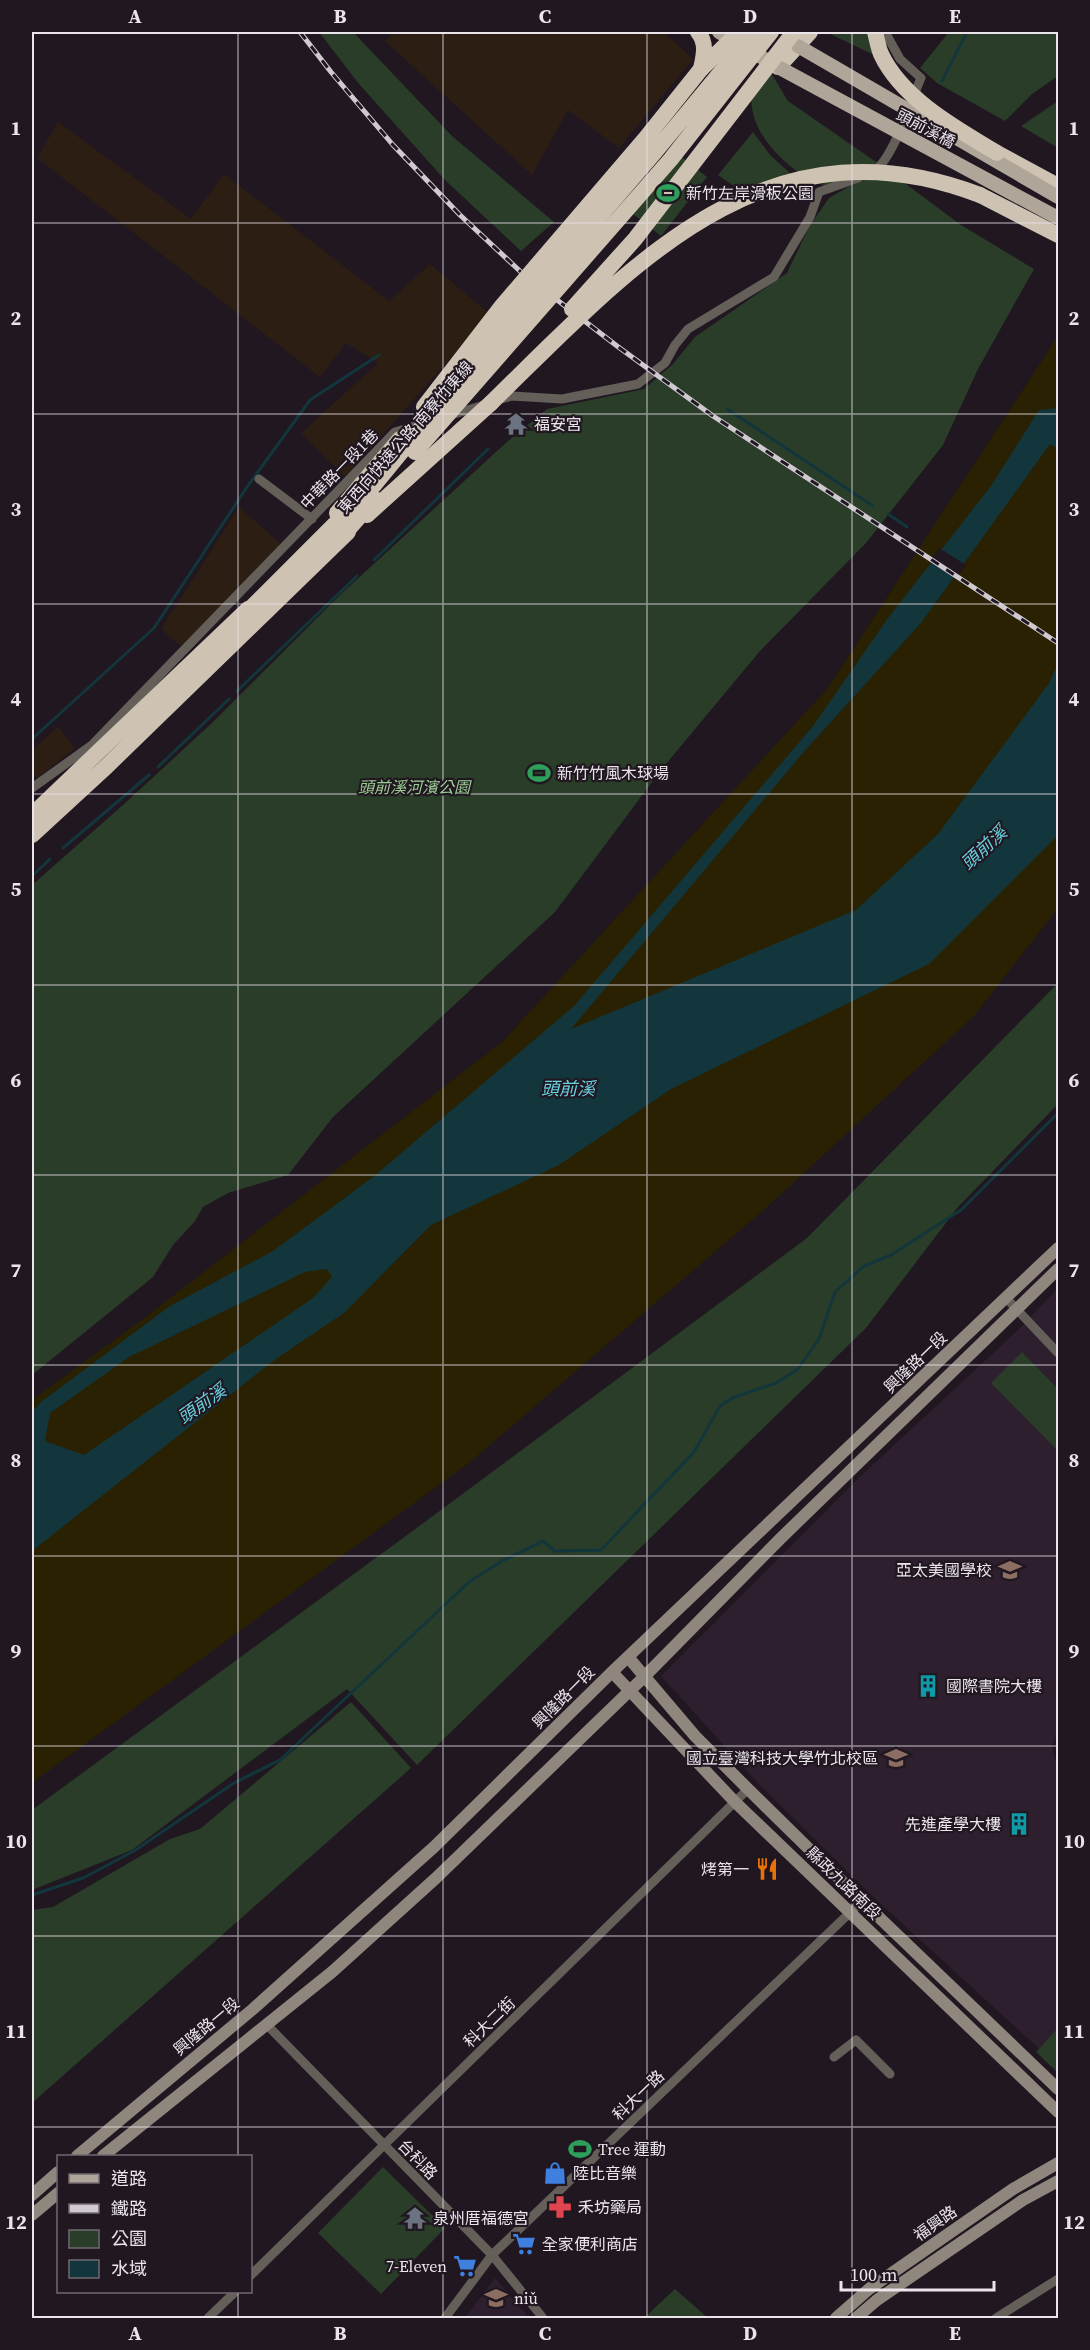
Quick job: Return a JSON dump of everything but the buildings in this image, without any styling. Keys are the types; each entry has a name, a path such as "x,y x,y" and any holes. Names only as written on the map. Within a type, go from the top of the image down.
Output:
{"highway":[{"path":"698,32 704,38 701,69"},
{"name":"東西向快速公路 南寮竹東線","path":"32,815 240,619 375,484 490,344 756,32"},
{"name":"東西向快速公路 南寮竹東線","path":"32,835 107,766 338,541 671,159 771,32"},
{"path":"491,403 546,336 635,239 796,39 810,32"},
{"path":"875,32 881,54 899,79 935,115 997,153 1059,186"},
{"path":"240,619 265,589 327,525 392,448 502,306 645,139 730,34"},
{"path":"778,66 796,39"},
{"path":"338,541 491,403 610,287 644,259 698,222 735,201 792,180 851,172 886,172 922,177 957,186 980,195 1059,235"}],"main road":[{"name":"頭前溪橋","path":"777,32 796,39 1059,197"},
{"name":"頭前溪橋","path":"730,34 778,66 1059,218"}],"street":[{"path":"756,32 764,57"},
{"name":"中華路一段1巷","path":"32,788 92,745 395,432 512,396 562,399 638,384 665,363 675,345 688,329 774,277 810,217 819,192 877,170 894,142 921,78 900,59 885,32"},
{"path":"259,479 312,519"},
{"name":"興隆路一段","path":"79,2155 253,2008 434,1847 612,1672 1059,1248"},
{"name":"興隆路一段","path":"105,2155 332,1972 436,1878 645,1676 781,1538 1059,1269"},
{"path":"1007,1299 1059,1353"},
{"name":"縣政九路南段","path":"628,1657 695,1736 862,1901 1059,2089"},
{"name":"縣政九路南段","path":"612,1672 735,1802 1059,2112"},
{"name":"科大二街","path":"252,2274 748,1789"},
{"name":"科大一路","path":"445,2319 492,2255 862,1901"},
{"name":"台科路","path":"267,2025 492,2255 543,2319"},
{"path":"834,2057 856,2040 890,2074"},
{"name":"福興路","path":"836,2319 869,2289 1013,2189 1059,2163"},
{"path":"32,2195 57,2173"},
{"name":"福興路","path":"856,2319 877,2300 1023,2200 1059,2181"},
{"path":"32,2215 57,2194"},
{"path":"996,2319 1059,2279"},
{"path":"207,2319 234,2293"}],"shaded area":[{"path":"393,32 664,32 693,59 619,148 568,110 532,175 385,41"},
{"path":"58,122 191,219 224,174 389,301 430,264 490,314 345,477 301,433 378,363 346,343 320,377 37,158"},
{"path":"239,507 282,545 181,646 161,629"},
{"path":"58,727 75,748 37,778 32,774 32,750"},
{"name":"國立臺灣科技大學竹北校區","path":"1058,1288 1058,1733 1052,1745 1058,1772 1058,2066 871,1895 759,1784 661,1676 865,1472 1018,1330"},
{"name":"niǔ","path":"495,2278 529,2318 465,2318"}],"green space":[{"path":"319,32 353,32 452,136 554,222 521,251 445,180 359,84"},
{"path":"826,32 868,32 876,56"},
{"path":"949,32 1058,32 1058,76 1032,94 1005,121 937,83 920,68"},
{"path":"765,63 788,101 879,164 825,186 809,179 781,158 758,128 752,105 753,89"},
{"path":"1058,101 1058,148 1021,126"},
{"path":"753,132 771,156 809,190 776,201 754,200 718,175"},
{"name":"新竹左岸滑板公園","path":"674,151 707,177 661,236 628,210"},
{"name":"頭前溪河濱公園","path":"883,167 961,225 1034,269 978,369 943,445 866,543 760,651 661,770 555,912 333,1117 288,1175 228,1193 203,1207 195,1221 173,1245 153,1277 32,1375 32,885 213,722 342,593 508,441 547,409 644,389 672,365 695,337 787,273 809,227 829,198"},
{"path":"1058,983 1058,1104 958,1207 866,1328 417,1765 347,1689 132,1850 32,1890 32,1810 807,1238"},
{"path":"1022,1352 1058,1389 1058,1451 991,1383"},
{"path":"351,1702 411,1768 32,2103 32,1910 53,1907 170,1839 200,1829"},
{"path":"1058,2028 1058,2073 1036,2052"},
{"path":"383,2167 445,2228 381,2294 318,2233"},
{"path":"675,2289 708,2318 644,2318"}],"sand":[{"path":"1058,336 1058,908 974,1016 766,1208 469,1463 32,1783 32,1400 143,1319 502,1042 827,689"}],"water":[{"name":"頭前溪","path":"1058,408 1058,449 1050,444 921,623 808,747 571,1029 856,910 938,834 1049,683 1058,663 1058,835 929,964 671,1089 559,1165 431,1225 344,1313 273,1361 32,1551 32,1412 41,1402 170,1306 273,1251 373,1177 574,1006 813,726 888,618 991,486 1039,410","holes":["327,1269 332,1277 313,1298 84,1455 45,1441 50,1413 129,1357 305,1272"]}],"pier":[{"path":"939,548 966,565 956,579 929,561"}],"waterway":[{"path":"942,81 967,32"},
{"path":"32,739 154,628 247,487 310,400 379,355"},
{"path":"727,409 873,506"},
{"path":"374,560 488,449"},
{"path":"888,514 907,527"},
{"path":"237,691 357,576"},
{"path":"158,767 229,699"},
{"path":"63,848 149,775"},
{"path":"32,876 50,859"},
{"path":"32,1895 83,1878 134,1851 234,1783 280,1760 469,1582 502,1561 543,1541 555,1551 601,1550 694,1452 720,1406 732,1398 776,1383 797,1370 819,1339 835,1292 864,1266 891,1255 961,1210 1058,1113"}],"railway":[{"path":"300,32 393,145 460,215 522,273 713,416 1058,643"}],"place":[{"name":"新竹左岸滑板公園","path":"668,193"},
{"name":"福安宮","path":"516,424"},
{"name":"新竹竹風木球場","path":"539,773"},
{"name":"亞太美國學校","path":"1010,1570"},
{"name":"國際書院大樓","path":"928,1686"},
{"name":"國立臺灣科技大學竹北校區","path":"896,1758"},
{"name":"先進產學大樓","path":"1019,1824"},
{"name":"烤第一","path":"767,1869"},
{"name":"Tree 運動","path":"580,2149"},
{"name":"陸比音樂","path":"555,2173"},
{"name":"禾坊藥局","path":"560,2207"},
{"name":"泉州厝福德宮","path":"415,2218"},
{"name":"全家便利商店","path":"524,2244"},
{"name":"7-Eleven","path":"465,2266"},
{"name":"niǔ","path":"496,2298"}]}
